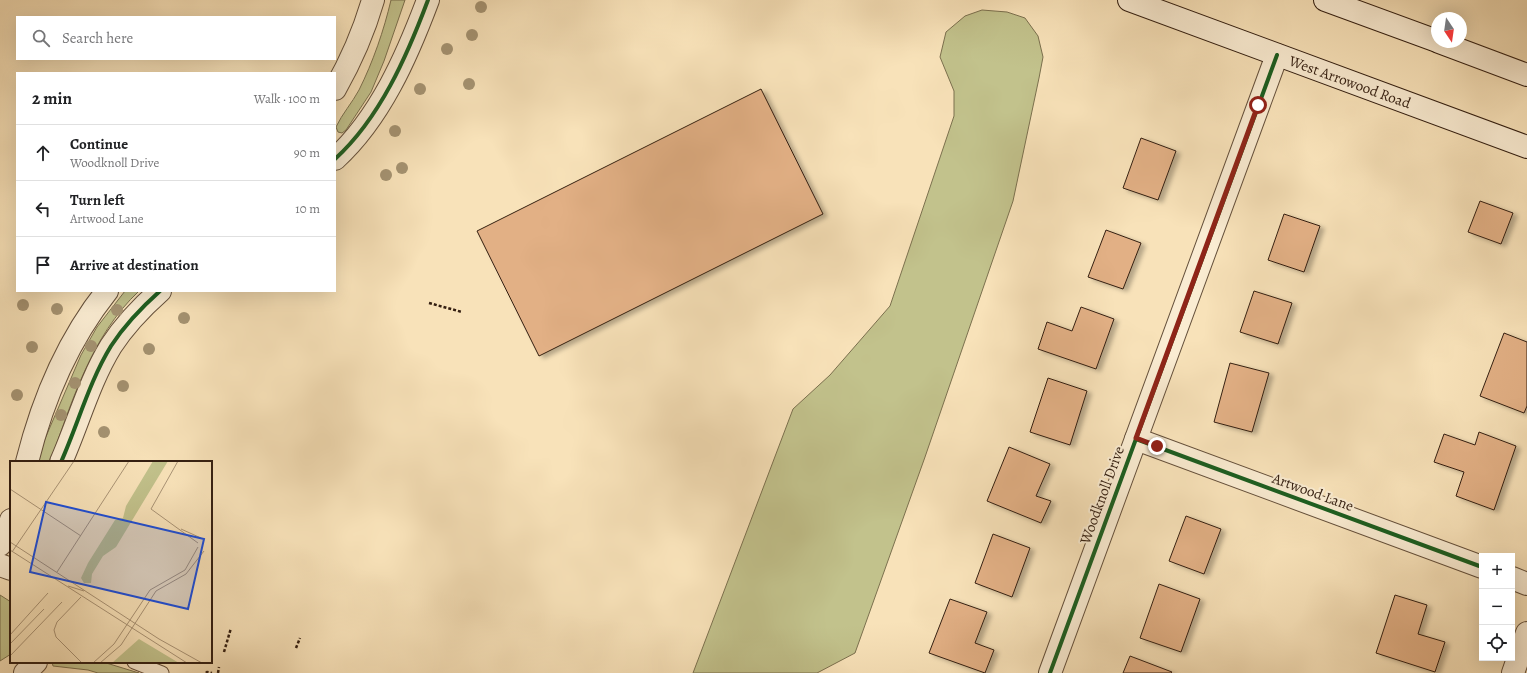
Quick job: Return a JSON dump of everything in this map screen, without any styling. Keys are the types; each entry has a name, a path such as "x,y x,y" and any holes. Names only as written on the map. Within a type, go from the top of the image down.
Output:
{"street":[{"path":"336,87 359,40 373,0"},
{"path":"336,158 374,113 389,88 420,22 428,0"},
{"name":"West Arrowood Road","path":"1129,0 1527,147"},
{"path":"1325,0 1431,39"},
{"path":"1455,48 1527,74"},
{"name":"Woodknoll Drive","path":"1050,673 1277,55"},
{"path":"27,461 32,441 46,401 68,352 93,309 106,292"},
{"path":"61,461 94,378 111,346 132,318 159,292"},
{"name":"Artwood Lane","path":"1136,438 1479,566"},
{"path":"0,546 4,540 10,523"},
{"path":"0,565 10,569"},
{"path":"1515,579 1527,584"},
{"path":"1512,673 1527,633"},
{"path":"25,673 35,663"}],"lane":[{"path":"137,663 162,673"}],"path":[{"path":"429,303 462,312"},
{"path":"224,652 231,628"},
{"path":"296,648 300,638"},
{"path":"218,673 219,668"},
{"path":"206,673 212,673"}],"green space":[{"path":"391,0 405,0 384,61 371,92 346,130 342,133 338,132 336,127 359,90 373,57 385,23"},
{"path":"982,10 1007,12 1025,18 1038,36 1043,57 1039,78 1013,201 925,457 855,653 817,673 693,673 793,409 830,375 890,306 954,116 954,91 940,57 946,32 965,16"},
{"path":"124,292 138,292 122,309 108,328 96,349 75,393 50,461 35,461 81,355 97,327"},
{"path":"0,595 10,601 10,655 0,661"},
{"path":"52,663 106,663 139,673 98,673 88,670 53,666"}],"building":[{"path":"761,89 823,214 539,356 477,231"},
{"path":"1141,138 1176,151 1158,200 1123,188"},
{"path":"1480,201 1513,213 1501,244 1468,232"},
{"path":"1284,214 1320,226 1304,272 1268,260"},
{"path":"1106,230 1141,243 1123,289 1088,277"},
{"path":"1254,291 1292,303 1278,344 1240,332"},
{"path":"1081,307 1114,319 1096,369 1038,349 1047,322 1072,331"},
{"path":"1504,333 1527,342 1527,406 1524,413 1480,396"},
{"path":"1230,363 1269,373 1252,432 1214,422"},
{"path":"1048,378 1087,391 1070,445 1030,432"},
{"path":"1479,432 1516,446 1494,510 1456,496 1464,472 1434,462 1444,434 1475,445"},
{"path":"1009,447 1050,464 1036,496 1051,501 1041,523 987,501"},
{"path":"1186,516 1221,529 1204,574 1169,561"},
{"path":"993,534 1030,548 1012,597 975,583"},
{"path":"1159,584 1200,599 1181,652 1140,638"},
{"path":"1395,595 1427,605 1418,634 1445,642 1435,672 1376,653"},
{"path":"950,599 987,612 975,643 994,650 985,673 929,653"},
{"path":"1130,656 1172,672 1123,673"}],"cycle path":[{"path":"336,158 366,125 379,105 411,43 428,0"},
{"path":"1050,673 1277,55"},
{"path":"61,461 96,374 111,346 134,317 159,292"},
{"path":"1136,439 1479,566"}],"route":[{"path":"1157,446 1136,438 1258,105"}]}
